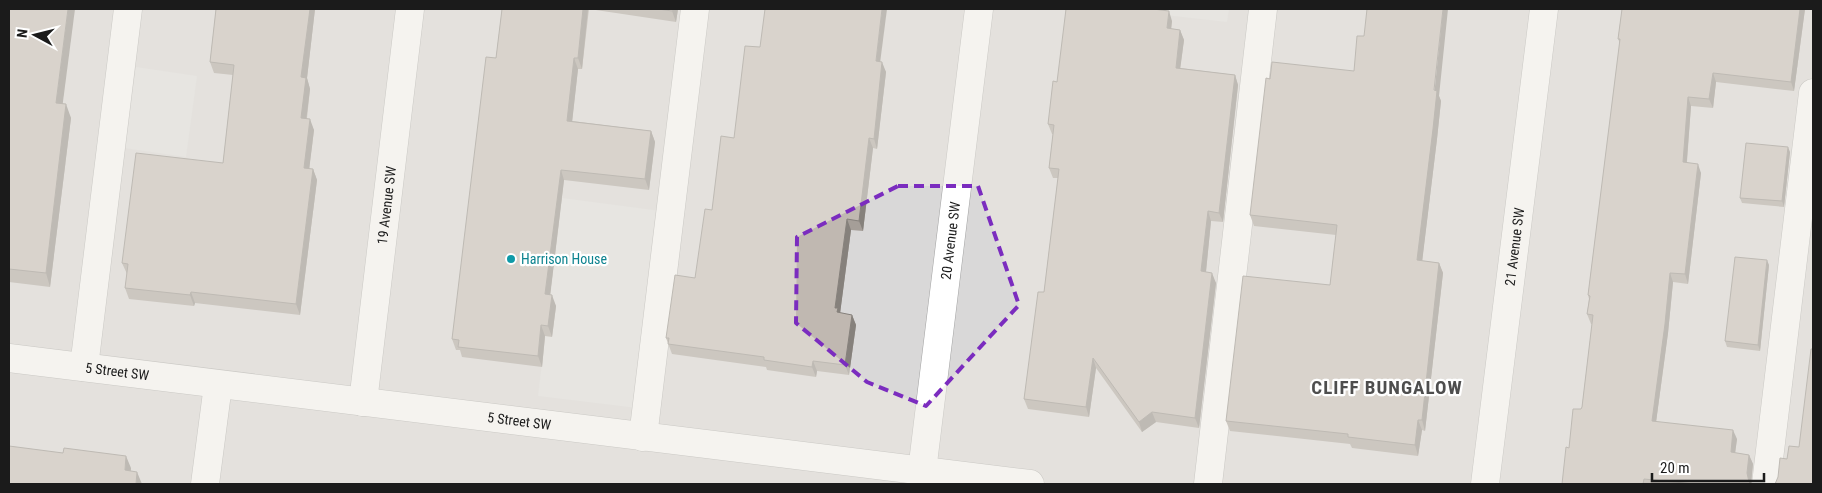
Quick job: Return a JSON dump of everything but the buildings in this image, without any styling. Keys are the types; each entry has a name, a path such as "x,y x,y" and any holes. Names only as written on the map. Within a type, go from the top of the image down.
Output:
{"street":[{"path":"84,367 128,9"},
{"name":"19 Avenue SW","path":"363,402 410,9"},
{"path":"643,437 695,9"},
{"name":"20 Avenue SW","path":"922,471 979,9"},
{"path":"1208,484 1263,9"},
{"name":"21 Avenue SW","path":"1485,484 1544,9"},
{"path":"1766,484 1813,93"},
{"name":"5 Street SW","path":"9,358 1030,484"},
{"path":"205,484 218,384"}],"highlighted area":[{"path":"898,186 978,186 1019,305 926,406 867,382 796,323 797,237"}],"shaded area":[{"path":"9,9 1813,9 1813,484 9,484"},
{"path":"1157,9 1229,9 1227,22 1156,14"},
{"path":"136,67 197,76 186,157 124,148"},
{"path":"562,198 661,211 637,408 538,396"}],"place":[{"name":"Harrison House","path":"511,259"}],"district":[{"name":"CLIFF BUNGALOW","path":"1387,387"}]}
